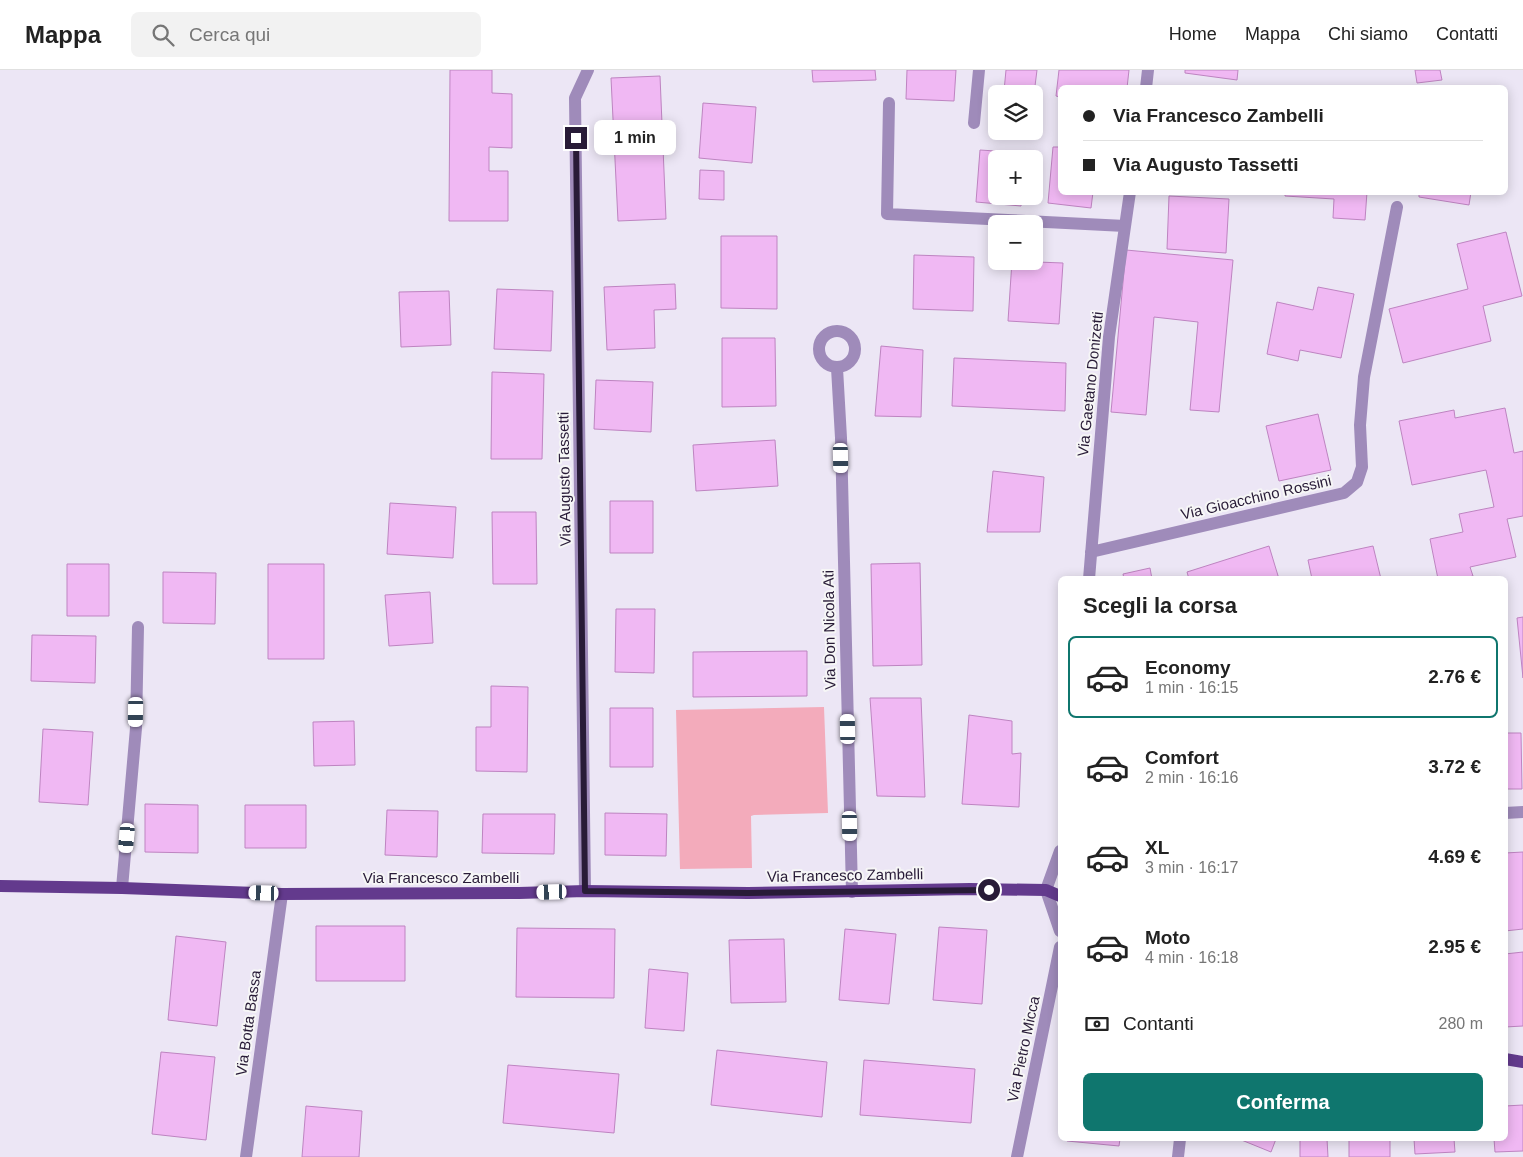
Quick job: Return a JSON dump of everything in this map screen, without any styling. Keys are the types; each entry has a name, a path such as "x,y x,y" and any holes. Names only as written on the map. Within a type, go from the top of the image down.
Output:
{"main road":[{"name":"Via Francesco Zambelli","path":"0,886 282,894 585,891 748,893 970,889 1046,890 1058,895"},
{"path":"1508,1060 1523,1062"}],"street":[{"name":"Via Augusto Tassetti","path":"585,891 575,98 588,70"},
{"path":"974,123 979,70"},
{"path":"1146,85 1148,70"},
{"path":"889,103 888,214 1126,226"},
{"name":"Via Gaetano Donizetti","path":"1089,576 1109,337 1130,195"},
{"name":"Via Gioacchino Rossini","path":"1091,552 1344,493 1357,482 1362,467 1360,425 1364,377 1397,207"},
{"name":"Via Don Nicola Ati","path":"837,368 841,438 852,892"},
{"path":"122,888 136,728 138,627"},
{"path":"1508,812 1523,812"},
{"path":"1058,857 1046,890 1058,926"},
{"name":"Via Botta Bassa","path":"246,1157 282,894"},
{"name":"Via Pietro Micca","path":"1017,1157 1058,957"},
{"path":"1178,1157 1180,1141"}],"shaded area":[{"path":"824,707 828,813 751,816 752,868 680,869 676,710"}],"building":[{"path":"450,70 492,70 492,93 512,94 512,148 489,147 489,171 508,171 508,221 449,221"},
{"path":"812,70 875,70 876,80 813,82"},
{"path":"907,70 956,70 954,101 906,99"},
{"path":"1006,70 1037,70 1035,85 1005,85"},
{"path":"1059,70 1129,70 1127,85 1058,85 1058,96 1056,96"},
{"path":"1185,70 1238,70 1237,80 1185,73"},
{"path":"1415,70 1440,70 1442,80 1417,83"},
{"path":"660,76 666,219 618,221 611,78"},
{"path":"703,103 756,107 752,163 699,158"},
{"path":"1053,147 1058,147 1058,195 1093,195 1091,208 1048,203"},
{"path":"980,150 988,151 988,203 976,202"},
{"path":"700,170 724,171 724,200 699,199"},
{"path":"1367,195 1365,220 1333,218 1334,199 1285,196"},
{"path":"1419,195 1471,195 1469,205 1419,197"},
{"path":"1169,196 1229,199 1226,253 1167,249"},
{"path":"1506,232 1522,296 1483,306 1491,341 1403,363 1389,309 1468,289 1457,244"},
{"path":"721,236 777,236 777,309 721,308"},
{"path":"1126,250 1233,260 1219,412 1190,410 1198,322 1154,317 1146,415 1111,412"},
{"path":"914,255 974,257 973,311 913,309"},
{"path":"1043,262 1063,263 1059,324 1008,321 1011,270 1043,270"},
{"path":"675,284 676,309 654,310 655,348 607,350 604,287"},
{"path":"1318,287 1354,294 1341,358 1300,350 1298,361 1267,354 1277,302 1313,310"},
{"path":"497,289 553,291 551,351 494,349"},
{"path":"449,291 451,345 401,347 399,292"},
{"path":"722,338 775,338 776,406 722,407"},
{"path":"881,346 923,350 921,417 875,416"},
{"path":"954,358 1066,363 1065,411 952,406"},
{"path":"492,372 544,374 542,459 491,459"},
{"path":"596,380 653,382 651,432 594,429"},
{"path":"1505,408 1514,453 1523,451 1523,516 1507,519 1516,557 1470,567 1473,576 1437,576 1430,539 1463,532 1459,514 1494,507 1486,470 1412,485 1399,421 1454,410 1455,418"},
{"path":"1318,414 1331,470 1279,481 1266,426"},
{"path":"775,440 778,486 696,491 693,445"},
{"path":"993,471 1044,477 1040,532 987,532"},
{"path":"610,501 653,501 653,553 610,553"},
{"path":"390,503 456,507 453,558 387,554"},
{"path":"492,512 536,512 537,584 493,584"},
{"path":"1269,546 1278,576 1188,576 1187,572"},
{"path":"1373,546 1380,576 1311,576 1308,560"},
{"path":"920,563 922,665 873,666 871,564"},
{"path":"67,564 109,564 109,616 67,616"},
{"path":"268,564 324,564 324,659 268,659"},
{"path":"1150,568 1151,576 1123,576 1123,574"},
{"path":"163,572 216,573 215,624 163,623"},
{"path":"430,592 433,643 389,646 385,595"},
{"path":"616,609 655,609 654,673 615,672"},
{"path":"1523,617 1523,678 1517,618"},
{"path":"32,635 96,636 95,683 31,681"},
{"path":"807,651 807,696 693,697 693,652"},
{"path":"491,686 528,687 527,772 476,771 476,727 491,727"},
{"path":"870,698 921,698 925,797 877,796"},
{"path":"610,708 653,708 653,767 610,767"},
{"path":"969,715 1012,721 1012,754 1021,753 1019,807 962,804"},
{"path":"354,721 355,765 314,766 313,722"},
{"path":"43,729 93,732 88,805 39,802"},
{"path":"1508,733 1521,733 1522,789 1508,789"},
{"path":"145,804 198,805 198,853 145,852"},
{"path":"245,805 306,805 306,848 245,848"},
{"path":"387,810 438,811 437,857 385,855"},
{"path":"605,813 667,814 666,856 605,855"},
{"path":"483,814 555,814 554,854 482,853"},
{"path":"1523,852 1523,929 1508,931 1508,853"},
{"path":"316,926 405,926 405,981 316,981"},
{"path":"939,927 987,930 982,1004 933,1000"},
{"path":"517,928 615,929 614,998 516,997"},
{"path":"845,929 896,934 889,1004 839,1000"},
{"path":"176,936 226,942 217,1026 168,1020"},
{"path":"784,939 786,1002 731,1003 729,940"},
{"path":"1523,952 1523,1026 1508,1027 1508,954"},
{"path":"649,969 688,973 684,1031 645,1028"},
{"path":"717,1050 827,1062 822,1117 711,1105"},
{"path":"161,1052 215,1057 206,1140 152,1134"},
{"path":"864,1060 975,1069 971,1123 860,1115"},
{"path":"508,1065 619,1074 614,1133 503,1123"},
{"path":"1523,1105 1523,1151 1495,1152 1494,1141 1508,1141 1508,1106"},
{"path":"306,1106 362,1111 359,1157 302,1157"},
{"path":"1067,1141 1120,1141 1119,1146"},
{"path":"1244,1141 1275,1141 1271,1152"},
{"path":"1300,1141 1327,1141 1328,1157 1300,1157"},
{"path":"1349,1141 1390,1141 1390,1157 1349,1157"},
{"path":"1414,1141 1454,1141 1455,1152 1415,1154"}],"route":[{"path":"576,138 585,891 748,893 989,890"}]}
